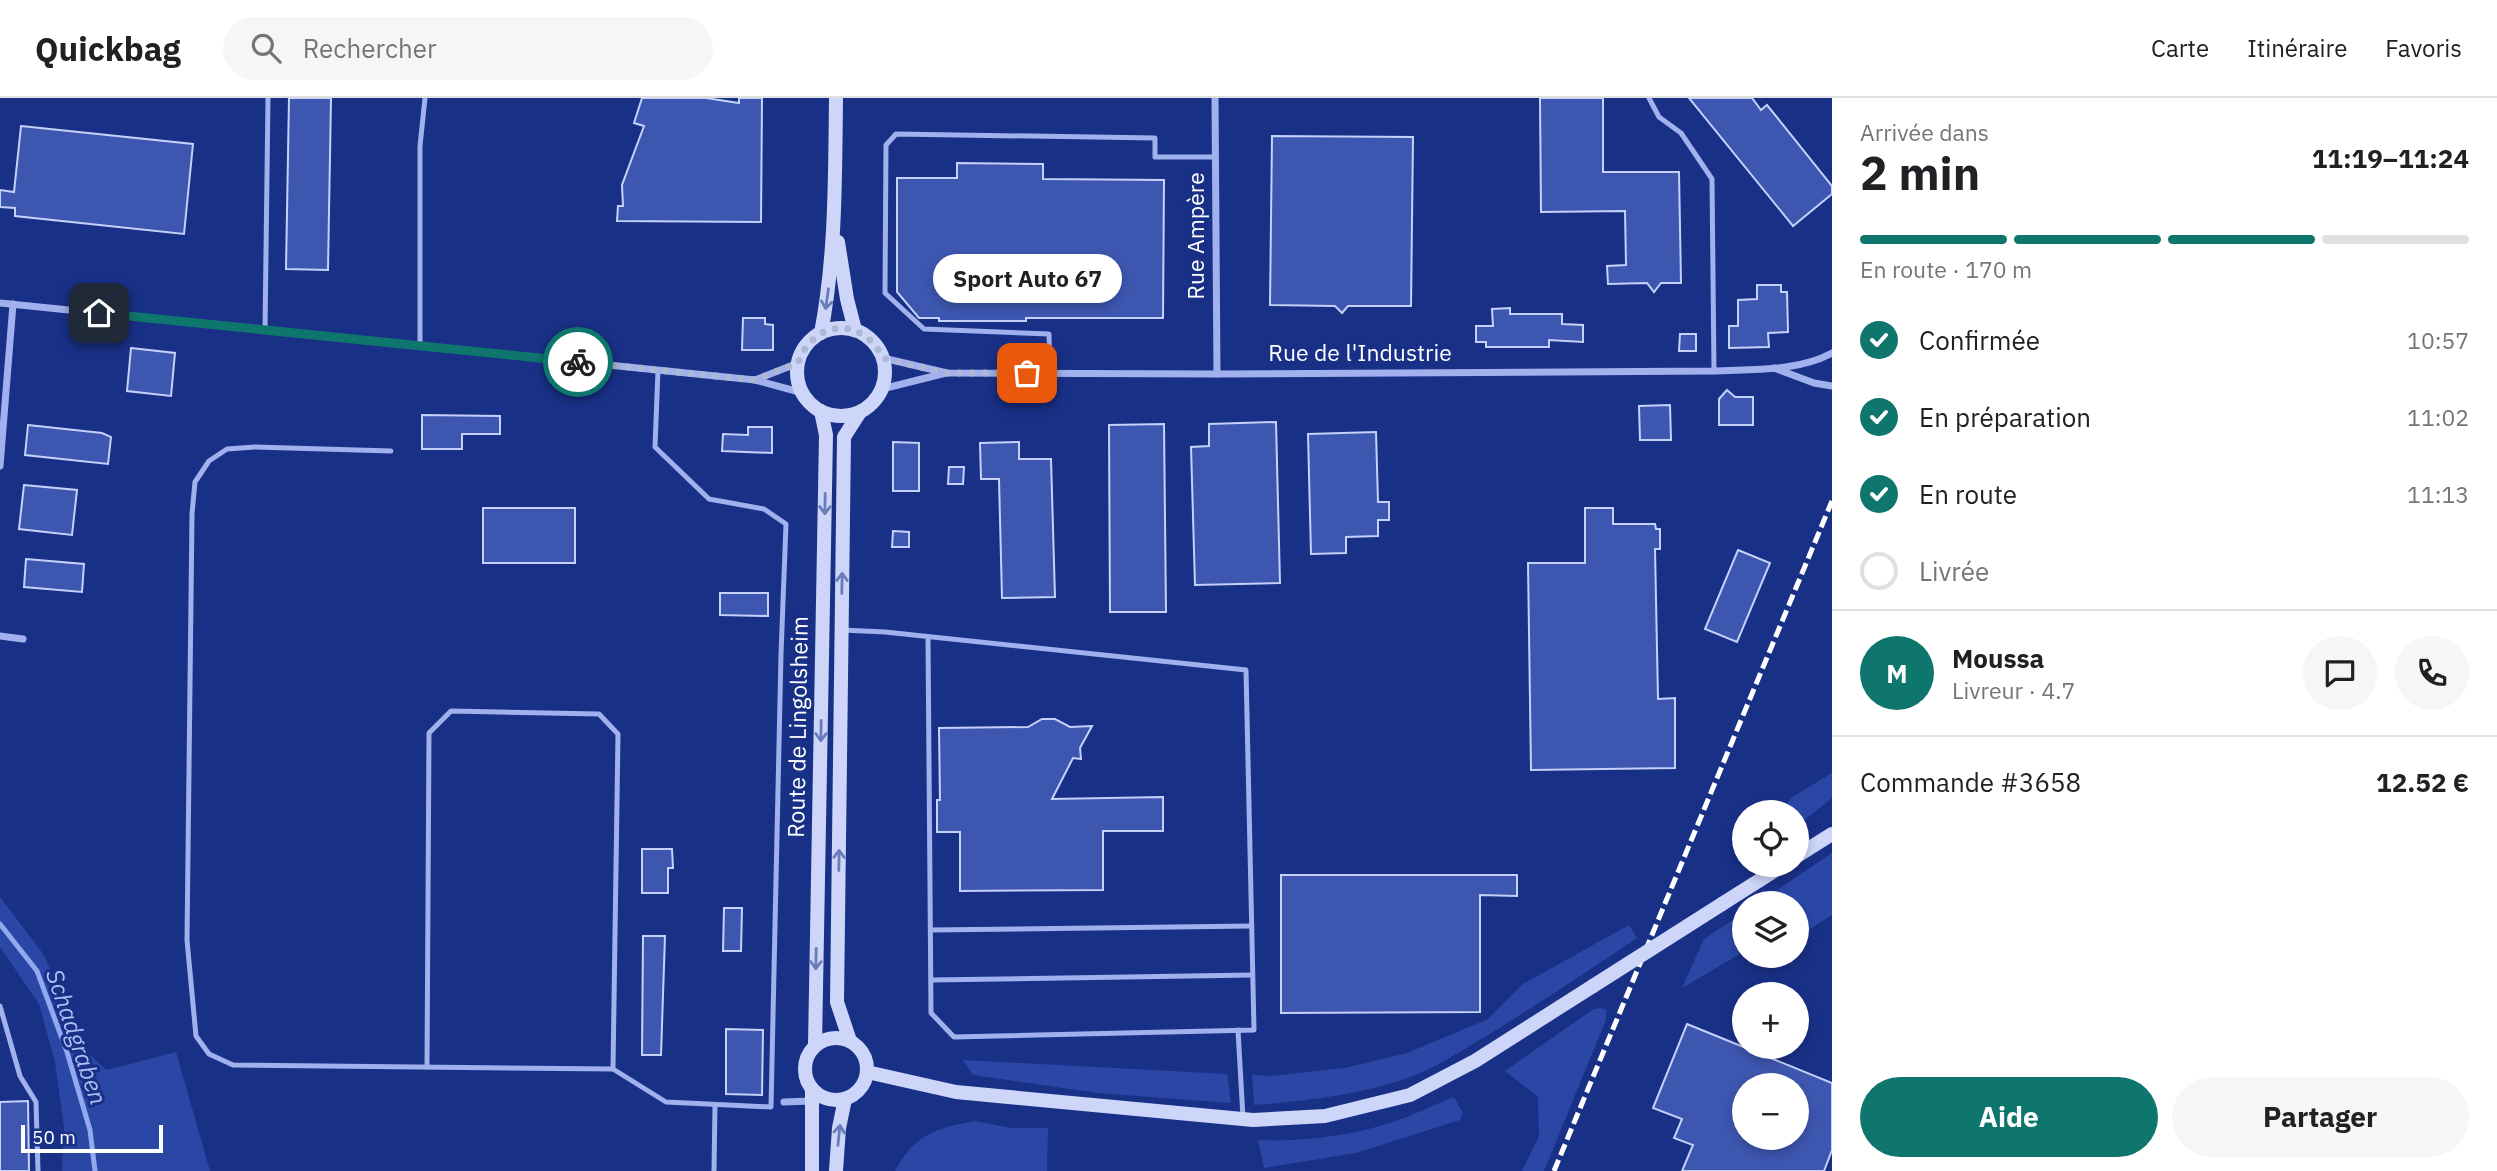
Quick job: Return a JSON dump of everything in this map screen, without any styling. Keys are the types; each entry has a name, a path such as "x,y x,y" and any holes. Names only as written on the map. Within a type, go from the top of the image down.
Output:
{"main road":[{"path":"821,333 835,217 836,98"},
{"path":"835,217 847,299 855,330"},
{"path":"832,329 855,330 867,336 877,346 883,358 885,368 882,389 860,412 833,415 821,411 810,403 799,384 798,363 802,351 821,333 832,329"},
{"name":"Route de Lingolsheim","path":"815,1045 826,435 821,411"},
{"name":"Route de Lingolsheim","path":"850,1041 837,1002 844,437 860,412"},
{"path":"1809,848 1832,834"},
{"path":"867,1072 956,1092 1243,1119 1325,1116 1410,1095 1475,1060 1765,877"},
{"path":"812,1095 827,1099 845,1099 860,1089 867,1072 864,1054 850,1041 832,1037 815,1045 805,1062 812,1095 812,1171"},
{"path":"836,1171 839,1128 845,1099"}],"street":[{"name":"Rue Ampère","path":"1216,98 1217,374"},
{"path":"0,303 755,380 803,393"},
{"path":"0,466 13,304"},
{"name":"Rue de l'Industrie","path":"882,389 947,373 1714,370 1773,368 1811,362 1832,354"},
{"name":"Rue de l'Industrie","path":"883,358 947,373"},
{"path":"755,380 798,363"},
{"name":"Rue de l'Industrie","path":"1773,368 1814,383 1832,386"},
{"path":"0,636 23,639"},
{"path":"784,1102 812,1095"}],"lane":[{"path":"265,330 268,98"},
{"path":"420,346 420,146 425,98"},
{"path":"1649,98 1660,117 1681,133 1712,179 1714,370"},
{"path":"1050,372 1049,334 924,329 885,293 886,145 896,134 1155,138 1155,157 1215,158"},
{"path":"658,370 655,447 709,499 764,509 786,524 780,654 771,1107"},
{"path":"391,451 255,447 227,449 209,461 195,482 192,514 187,940 196,1036 209,1054 233,1065 614,1069 666,1102 771,1107 784,1102"},
{"path":"842,630 928,637 1246,670 1254,1030 954,1037 931,1013 928,637"},
{"path":"427,1067 429,733 452,711 598,714 618,734 614,1069"},
{"path":"931,930 1251,926"},
{"path":"931,980 1252,975"},
{"path":"0,1006 20,1076 36,1102 38,1171"},
{"path":"1238,1030 1243,1119"},
{"path":"714,1171 715,1105"}],"shaded area":[{"path":"1832,773 1832,798 1809,816 1809,800 1790,800"},
{"path":"1832,853 1832,915 1809,929 1809,891 1776,891 1796,877 1809,877 1809,869"},
{"path":"0,897 44,955 84,1049 106,1070 176,1052 210,1171 62,1171 64,1127 55,1062 39,1004 0,947"},
{"path":"1732,921 1732,959 1682,988 1704,939"},
{"path":"1629,925 1637,938 1522,1014 1428,1070 1390,1084 1352,1093 1254,1105 1252,1075 1272,1076 1344,1068 1407,1053 1488,1019 1523,984"},
{"path":"1592,1010 1607,1010 1605,1022 1544,1171 1522,1171 1539,1136 1538,1097 1505,1071"},
{"path":"963,1060 1227,1074 1231,1103 1098,1093 973,1075"},
{"path":"1454,1097 1463,1113 1460,1120 1356,1153 1264,1168 1258,1140 1309,1139 1360,1131 1401,1119"},
{"path":"975,1121 1011,1128 1048,1128 1047,1171 895,1171 910,1149 928,1135"}],"building":[{"path":"289,98 331,98 328,270 286,269"},
{"path":"642,98 706,98 739,103 739,98 762,98 761,222 617,221 618,206 623,206 622,185 644,126 634,123"},
{"path":"1540,98 1603,98 1603,172 1679,172 1681,283 1661,283 1654,292 1647,283 1608,284 1607,266 1626,265 1625,211 1541,212"},
{"path":"1689,98 1752,98 1761,110 1767,105 1832,186 1832,194 1793,226"},
{"path":"21,126 193,144 184,234 15,216 15,208 0,207 0,190 14,192"},
{"path":"1272,136 1413,137 1411,306 1348,306 1342,313 1335,306 1270,305"},
{"path":"957,163 1043,164 1043,179 1164,180 1163,318 939,321 939,318 919,318 897,292 897,178 957,178"},
{"path":"1757,285 1781,285 1781,292 1787,292 1788,332 1768,333 1769,347 1729,348 1729,326 1738,326 1738,300 1757,299"},
{"path":"1510,308 1510,314 1562,314 1562,324 1583,325 1583,342 1549,340 1549,347 1486,347 1486,342 1476,342 1476,326 1493,326 1492,309"},
{"path":"743,318 765,318 765,324 773,325 773,350 742,350"},
{"path":"1680,334 1696,334 1696,351 1679,351"},
{"path":"131,348 175,353 171,396 127,391"},
{"path":"1727,390 1735,397 1753,397 1753,425 1719,425 1719,399"},
{"path":"1670,405 1671,440 1640,440 1639,406"},
{"path":"422,415 500,416 500,434 462,434 462,449 422,449"},
{"path":"1276,422 1280,583 1195,585 1191,447 1209,446 1209,424"},
{"path":"1164,424 1166,612 1110,612 1109,425"},
{"path":"28,425 102,433 111,437 108,464 25,455"},
{"path":"748,427 772,427 772,453 722,451 723,434 748,435"},
{"path":"1376,432 1378,502 1389,502 1389,520 1378,520 1378,536 1346,537 1346,553 1311,554 1308,434"},
{"path":"893,442 919,443 919,491 893,491"},
{"path":"1019,442 1019,459 1051,459 1055,597 1002,598 999,479 981,479 980,443"},
{"path":"949,467 964,467 963,484 948,484"},
{"path":"24,485 77,490 72,535 19,529"},
{"path":"483,508 575,508 575,563 483,563"},
{"path":"1585,508 1613,508 1613,524 1655,524 1656,529 1660,529 1660,549 1655,549 1658,699 1675,698 1675,768 1531,770 1528,563 1585,563"},
{"path":"893,531 909,532 909,547 892,547"},
{"path":"1738,550 1770,563 1737,642 1705,629"},
{"path":"26,559 84,564 82,592 24,587"},
{"path":"720,593 768,593 768,616 720,615"},
{"path":"1042,719 1055,719 1070,727 1092,726 1080,748 1081,759 1073,758 1052,799 1163,797 1163,831 1103,831 1103,890 960,891 960,832 937,832 937,800 940,800 939,728 1028,727"},
{"path":"642,849 672,849 673,868 668,868 668,893 642,893"},
{"path":"1281,875 1517,875 1517,896 1480,895 1480,1012 1281,1013"},
{"path":"724,908 742,908 741,951 723,951"},
{"path":"643,936 665,936 661,1055 642,1055"},
{"path":"1687,1024 1732,1042 1732,1059 1773,1059 1807,1073 1732,1073 1732,1150 1809,1150 1809,1074 1832,1083 1832,1150 1824,1171 1682,1171 1693,1145 1674,1138 1682,1119 1653,1108"},
{"path":"726,1029 763,1030 762,1095 726,1094"},
{"path":"28,1101 29,1171 0,1171 0,1102"}],"waterway":[{"name":"Schadgraben","path":"0,924 37,971 67,1052 90,1130 95,1171"}],"railway":[{"path":"1554,1171 1832,501"}],"way so far":[{"path":"578,362 755,380 798,363 802,351 821,333 844,328 867,336 877,346 883,358 947,373 1027,373"}],"place":[{"name":"Sport Auto 67","path":"1027,373"}],"route":[{"path":"99,313 578,362"}]}
